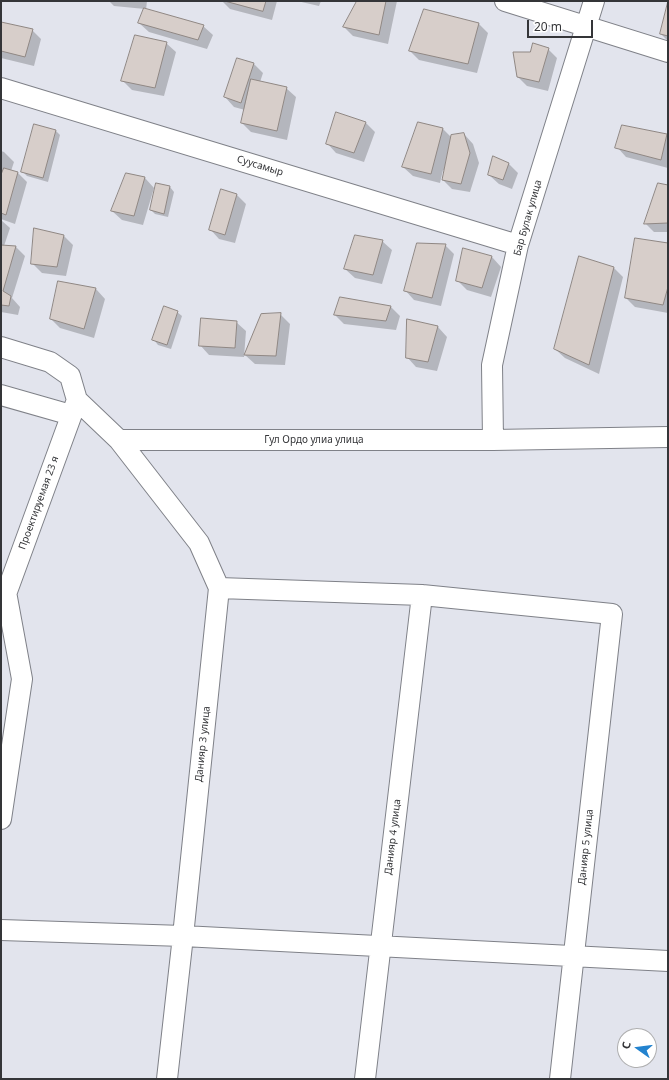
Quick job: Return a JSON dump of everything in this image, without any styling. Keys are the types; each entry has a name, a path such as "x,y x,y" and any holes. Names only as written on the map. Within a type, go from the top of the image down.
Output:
{"street":[{"path":"505,1 668,52"},
{"name":"Бар Булак улица","path":"493,440 492,365 518,245 594,1"},
{"name":"Суусамыр","path":"1,88 518,245"},
{"path":"1,347 50,362 70,376 74,408"},
{"path":"1,395 74,408 119,440"},
{"name":"Проектируемая 23 я","path":"3,596 74,408"},
{"name":"Гул Ордо улиа улица","path":"119,440 493,440 668,437"},
{"name":"Данияр 3 улица","path":"119,440 199,543 219,588 167,1079"},
{"path":"219,588 422,595"},
{"name":"Данияр 5 улица","path":"422,595 612,614 560,1079"},
{"name":"Данияр 4 улица","path":"366,1079 380,946 422,595"},
{"path":"1,819 22,679 3,596"},
{"path":"1,930 183,936 668,961"}],"building":[{"path":"225,1 266,1 263,11"},
{"path":"357,1 386,1 379,35 343,27"},
{"path":"668,1 668,36 660,34"},
{"path":"144,8 204,25 198,40 138,23"},
{"path":"424,9 479,23 468,64 409,51"},
{"path":"1,22 33,29 25,57 1,51"},
{"path":"135,35 167,42 155,88 121,81"},
{"path":"533,43 549,48 539,82 517,77 513,52 530,52"},
{"path":"237,58 254,63 241,103 224,97"},
{"path":"251,79 287,87 277,131 241,123"},
{"path":"336,112 366,122 354,153 326,144"},
{"path":"418,122 443,128 431,174 402,167"},
{"path":"34,124 56,130 43,178 21,172"},
{"path":"622,125 667,134 661,160 615,148"},
{"path":"464,133 470,153 461,184 442,180 451,135"},
{"path":"493,156 509,163 503,180 488,175"},
{"path":"4,168 18,172 6,215 1,213 1,175"},
{"path":"126,173 145,177 134,216 111,211"},
{"path":"156,183 170,186 164,214 150,210"},
{"path":"658,183 668,185 668,223 644,224"},
{"path":"221,189 237,194 225,235 209,230"},
{"path":"34,228 64,235 57,267 31,264"},
{"path":"355,235 383,240 373,275 344,269"},
{"path":"635,238 668,243 668,287 663,305 625,298"},
{"path":"417,243 446,244 432,298 404,291"},
{"path":"1,245 16,246 3,291 11,296 9,306 1,305"},
{"path":"463,248 492,256 482,288 456,281"},
{"path":"579,256 614,267 589,365 554,349"},
{"path":"58,281 96,288 84,329 50,319"},
{"path":"340,297 391,306 386,321 334,315"},
{"path":"164,306 178,311 167,345 152,340"},
{"path":"281,313 276,356 244,355 261,314"},
{"path":"201,318 237,321 235,348 199,346"},
{"path":"407,319 438,326 428,362 406,358"}]}
